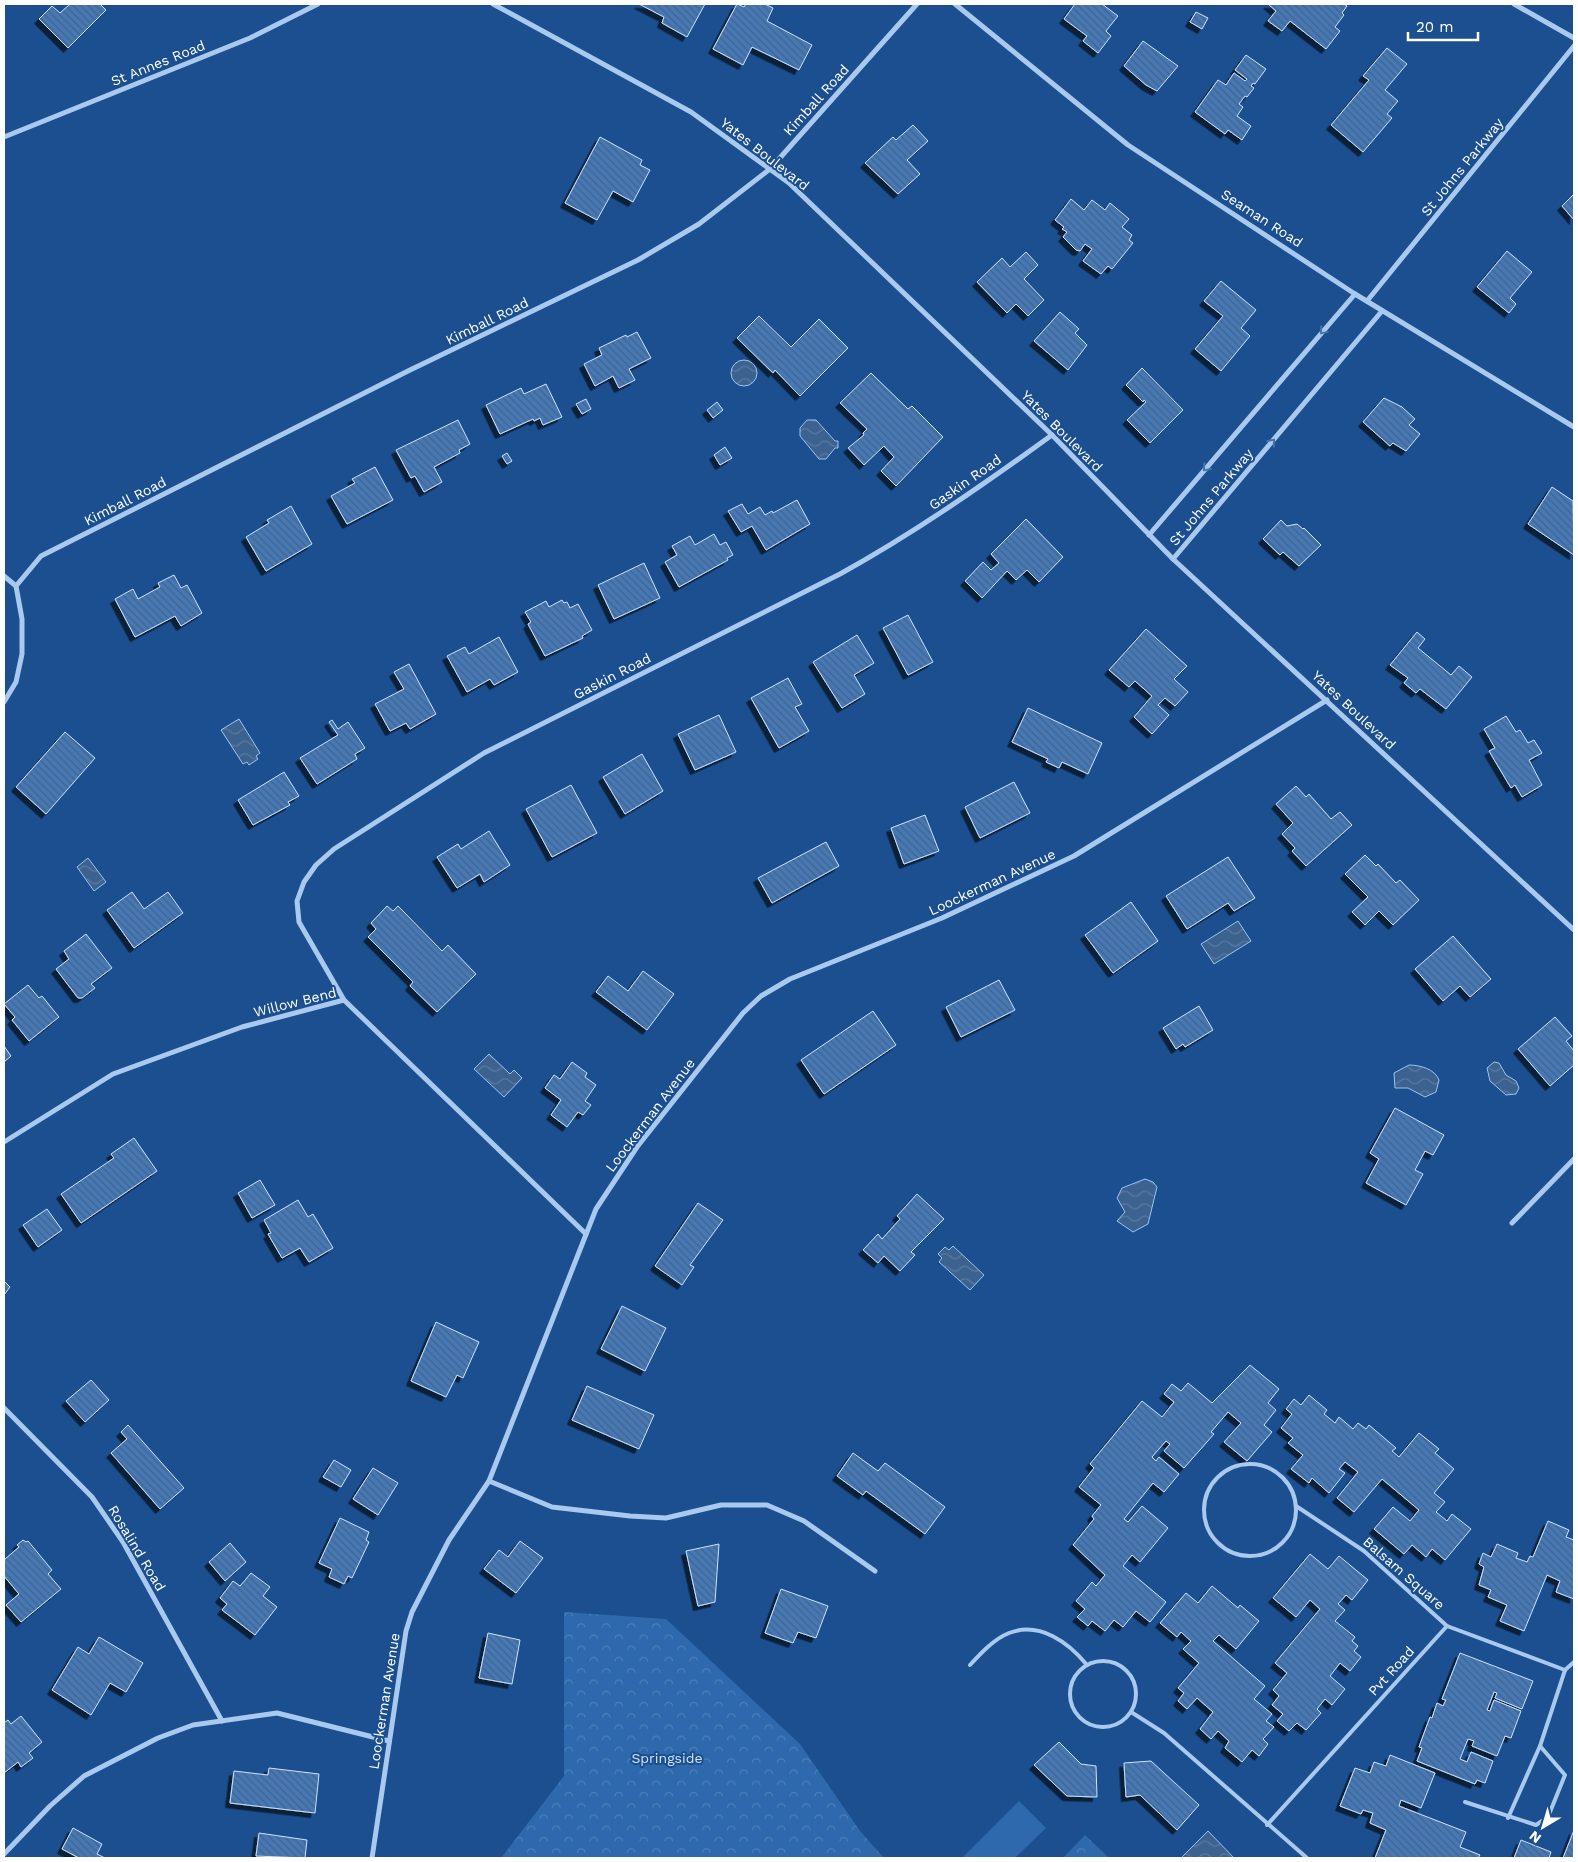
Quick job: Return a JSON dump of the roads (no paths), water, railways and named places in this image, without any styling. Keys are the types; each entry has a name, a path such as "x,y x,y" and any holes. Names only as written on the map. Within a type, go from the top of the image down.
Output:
{"street":[{"name":"St Annes Road","path":"4,137 250,38 318,4"},
{"name":"Yates Boulevard","path":"493,4 691,112 789,183 1052,435 1173,559 1574,930"},
{"name":"Kimball Road","path":"16,586 41,556 408,371 638,260 699,224 770,169 916,4"},
{"name":"Seaman Road","path":"955,4 1128,145 1355,294 1574,428"},
{"path":"1514,4 1574,38"},
{"name":"St Johns Parkway","path":"1367,301 1574,46"},
{"name":"St Johns Parkway","path":"1149,535 1355,294"},
{"name":"St Johns Parkway","path":"1173,559 1382,311"},
{"name":"Gaskin Road","path":"344,1000 299,922 297,902 304,882 334,849 484,753 888,548 961,500 1052,435"},
{"path":"4,576 16,586 22,619 22,654 16,682 4,702"},
{"name":"Loockerman Avenue","path":"372,1858 406,1631 412,1612 449,1540 489,1481 596,1209 637,1147 743,1014 761,996 790,979 942,918 1074,856 1327,700"},
{"name":"Willow Bend","path":"4,1142 113,1074 242,1027 344,1000 586,1234"},
{"path":"1512,1223 1574,1159"},
{"name":"Rosalind Road","path":"4,1408 92,1497 124,1542 222,1721"},
{"path":"489,1481 552,1507 630,1516 666,1518 721,1505 767,1505 804,1521 875,1571"},
{"path":"4,1854 50,1806 84,1776 158,1738 193,1725 277,1713 389,1741"}],"lane":[{"path":"1241,1464 1257,1464 1271,1469 1284,1478 1292,1491 1296,1506 1295,1521 1289,1535 1279,1546 1266,1554 1251,1556 1236,1554 1217,1542 1205,1523 1204,1508 1207,1492 1215,1480 1227,1470 1241,1464"},
{"name":"Balsam Square","path":"1296,1506 1364,1551 1447,1626"},
{"path":"1447,1626 1565,1670"},
{"name":"Pvt Road","path":"1267,1825 1447,1626"},
{"path":"970,1665 988,1647 1010,1633 1026,1631 1051,1634 1075,1651 1087,1665"},
{"path":"1098,1661 1109,1661 1119,1664 1128,1671 1134,1680 1136,1691 1131,1712 1124,1720 1103,1727 1083,1720 1076,1712 1070,1691 1079,1671 1087,1665 1098,1661"},
{"path":"1508,1818 1540,1746 1565,1670 1574,1662"},
{"path":"1131,1712 1164,1733 1306,1858"},
{"path":"1465,1802 1536,1826 1548,1817 1564,1774 1540,1746"}],"water":[{"path":"744,360 753,364 757,373 753,382 744,386 735,382 731,373 735,364"},
{"path":"807,420 816,420 835,441 838,441 838,448 835,448 826,459 819,459 800,436 800,428"},
{"path":"239,719 260,753 256,756 258,759 249,765 247,762 243,764 221,730"},
{"path":"88,858 106,882 94,891 77,867"},
{"path":"1238,921 1251,941 1214,964 1201,944"},
{"path":"489,1054 510,1074 514,1070 522,1078 504,1097 474,1069"},
{"path":"1494,1062 1499,1063 1506,1075 1516,1081 1519,1088 1516,1094 1506,1095 1490,1081 1487,1068"},
{"path":"1409,1065 1431,1070 1437,1076 1439,1080 1436,1092 1425,1097 1408,1088 1395,1088 1394,1073"},
{"path":"1145,1179 1153,1182 1157,1187 1148,1224 1133,1232 1117,1221 1125,1212 1117,1198 1122,1188"},
{"path":"953,1246 984,1275 970,1290 939,1262 942,1258 938,1254 945,1247 949,1250"},
{"path":"1208,1831 1234,1858 1181,1858"}],"park label":[{"name":"Springside","path":"667,1758"}]}
